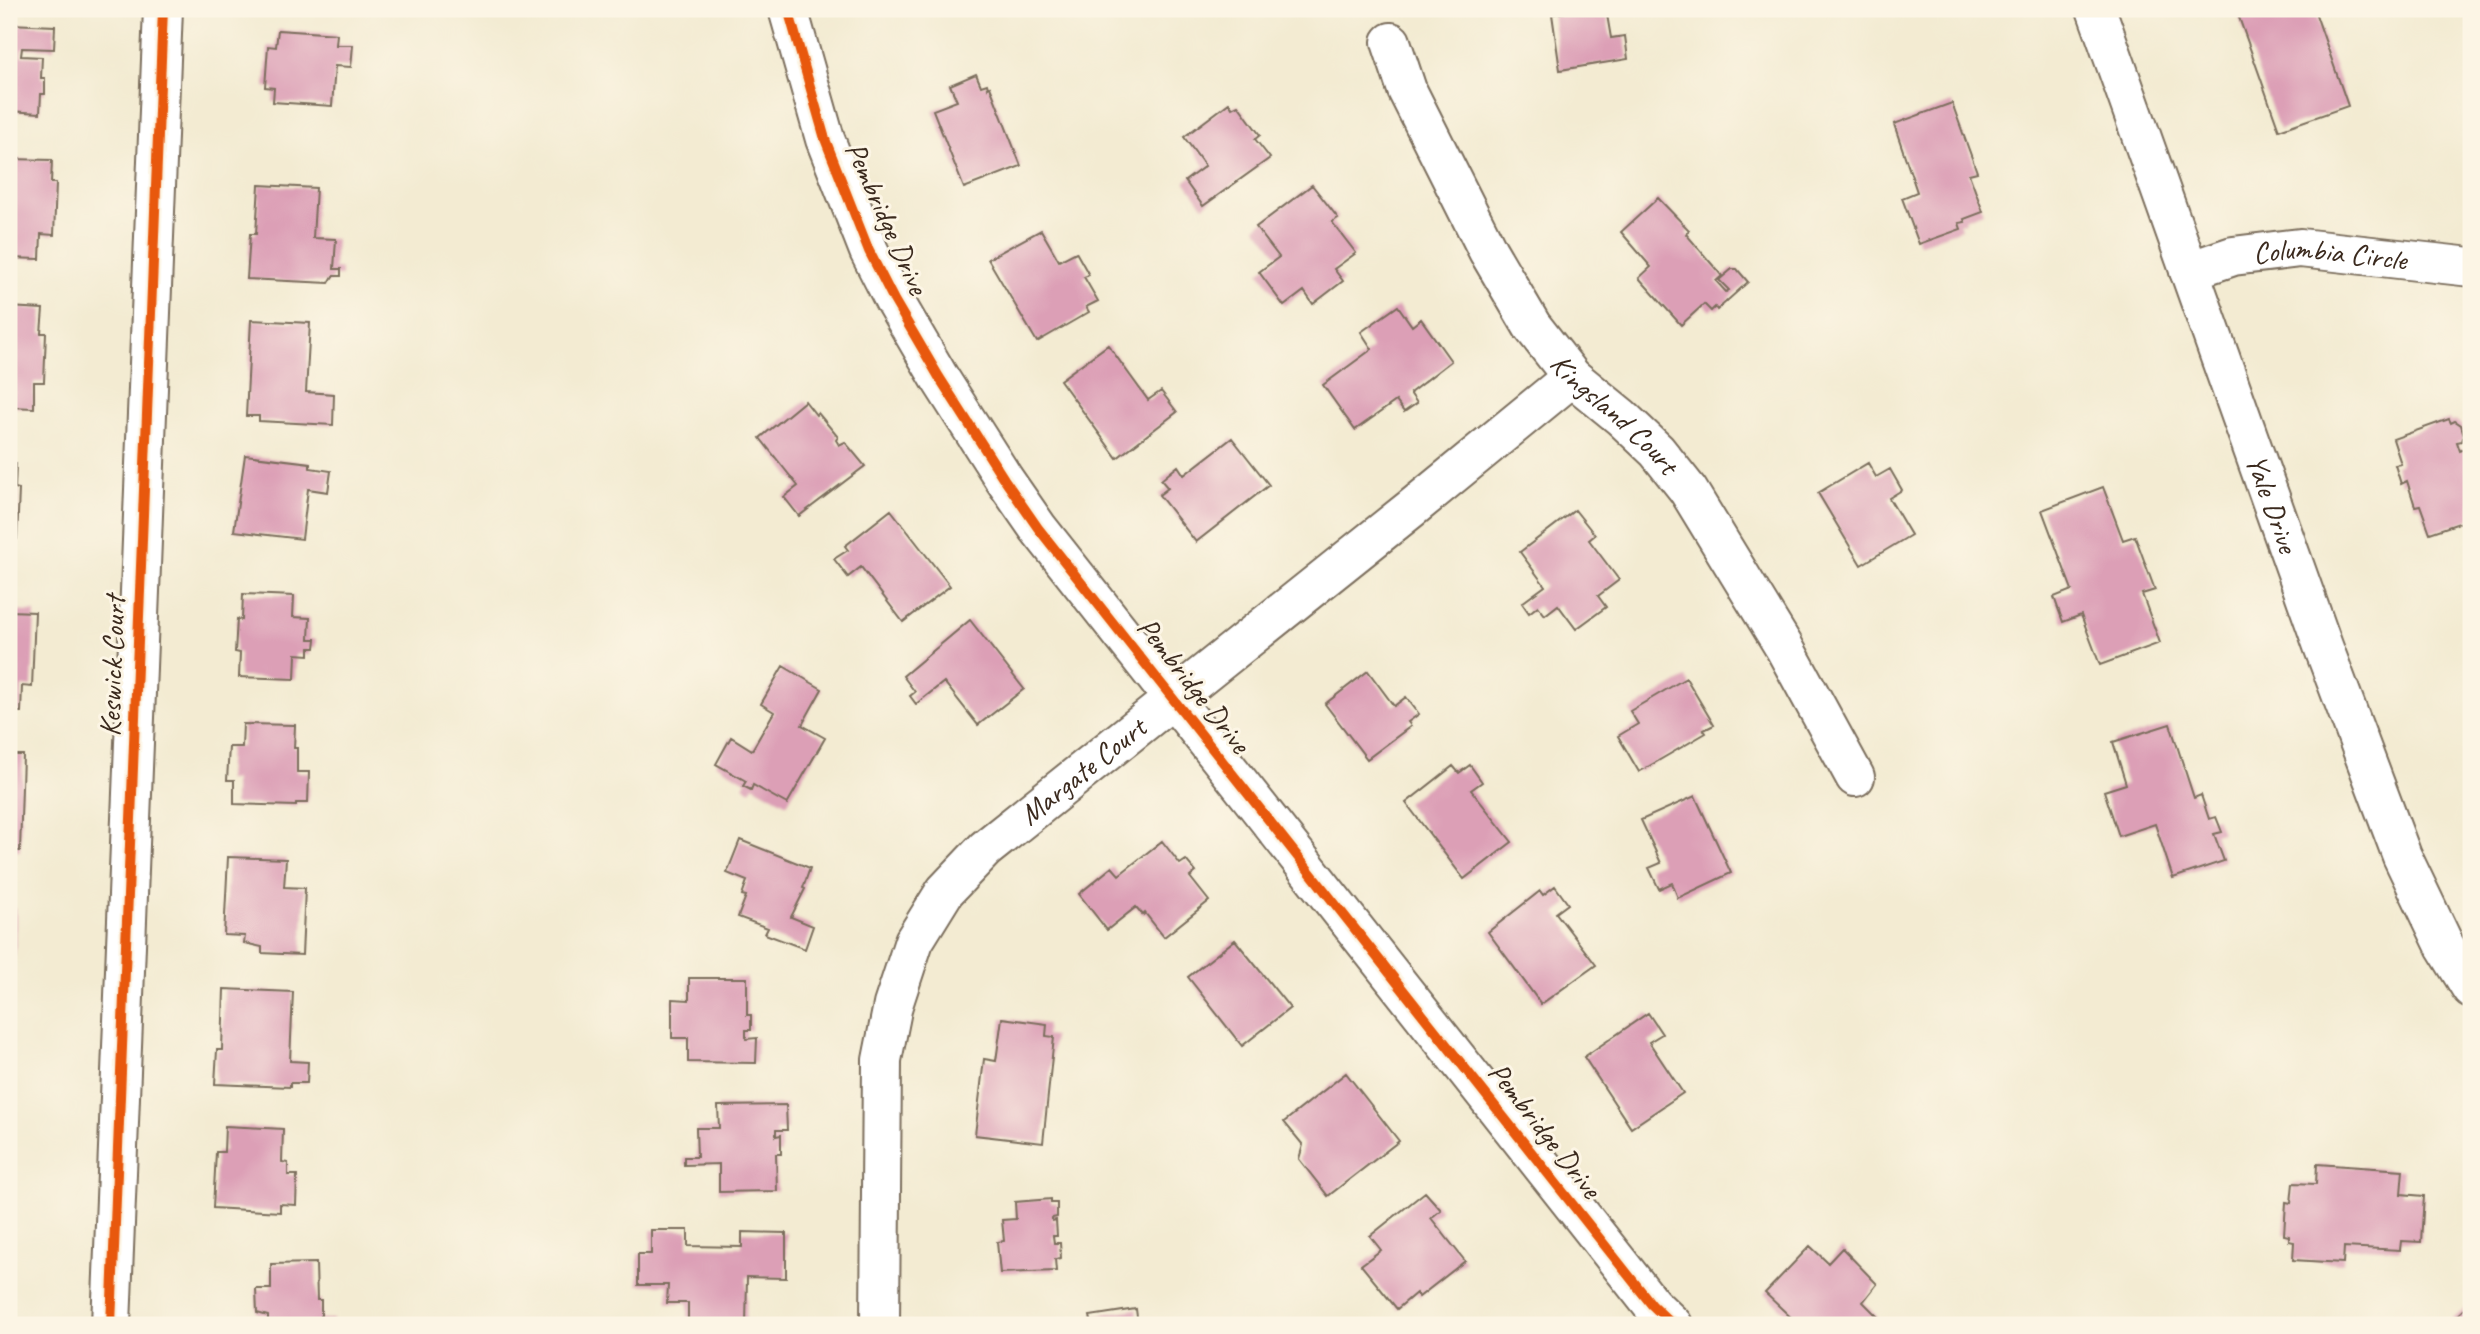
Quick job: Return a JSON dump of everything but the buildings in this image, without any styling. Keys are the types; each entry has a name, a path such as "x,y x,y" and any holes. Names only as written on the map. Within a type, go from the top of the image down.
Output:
{"street":[{"name":"Keswick Court","path":"111,1325 163,9"},
{"name":"Pembridge Drive","path":"788,9 825,139 869,251 939,377 1011,489 1038,528 1651,1305 1673,1325"},
{"name":"Yale Drive","path":"2096,9 2323,646 2402,856 2445,946 2471,988"},
{"name":"Kingsland Court","path":"1391,42 1407,90 1488,251 1532,326 1572,377 1657,451 1688,490 1784,647 1855,777"},
{"name":"Columbia Circle","path":"2189,271 2233,256 2300,248 2471,267"},
{"name":"Margate Court","path":"880,1325 883,1060 893,1005 914,941 945,891 985,849 1572,377"}],"cycle path":[{"path":"111,1325 163,9"},
{"path":"788,9 825,139 869,251 939,377 1004,479 1038,528 1652,1305 1673,1325"}]}
